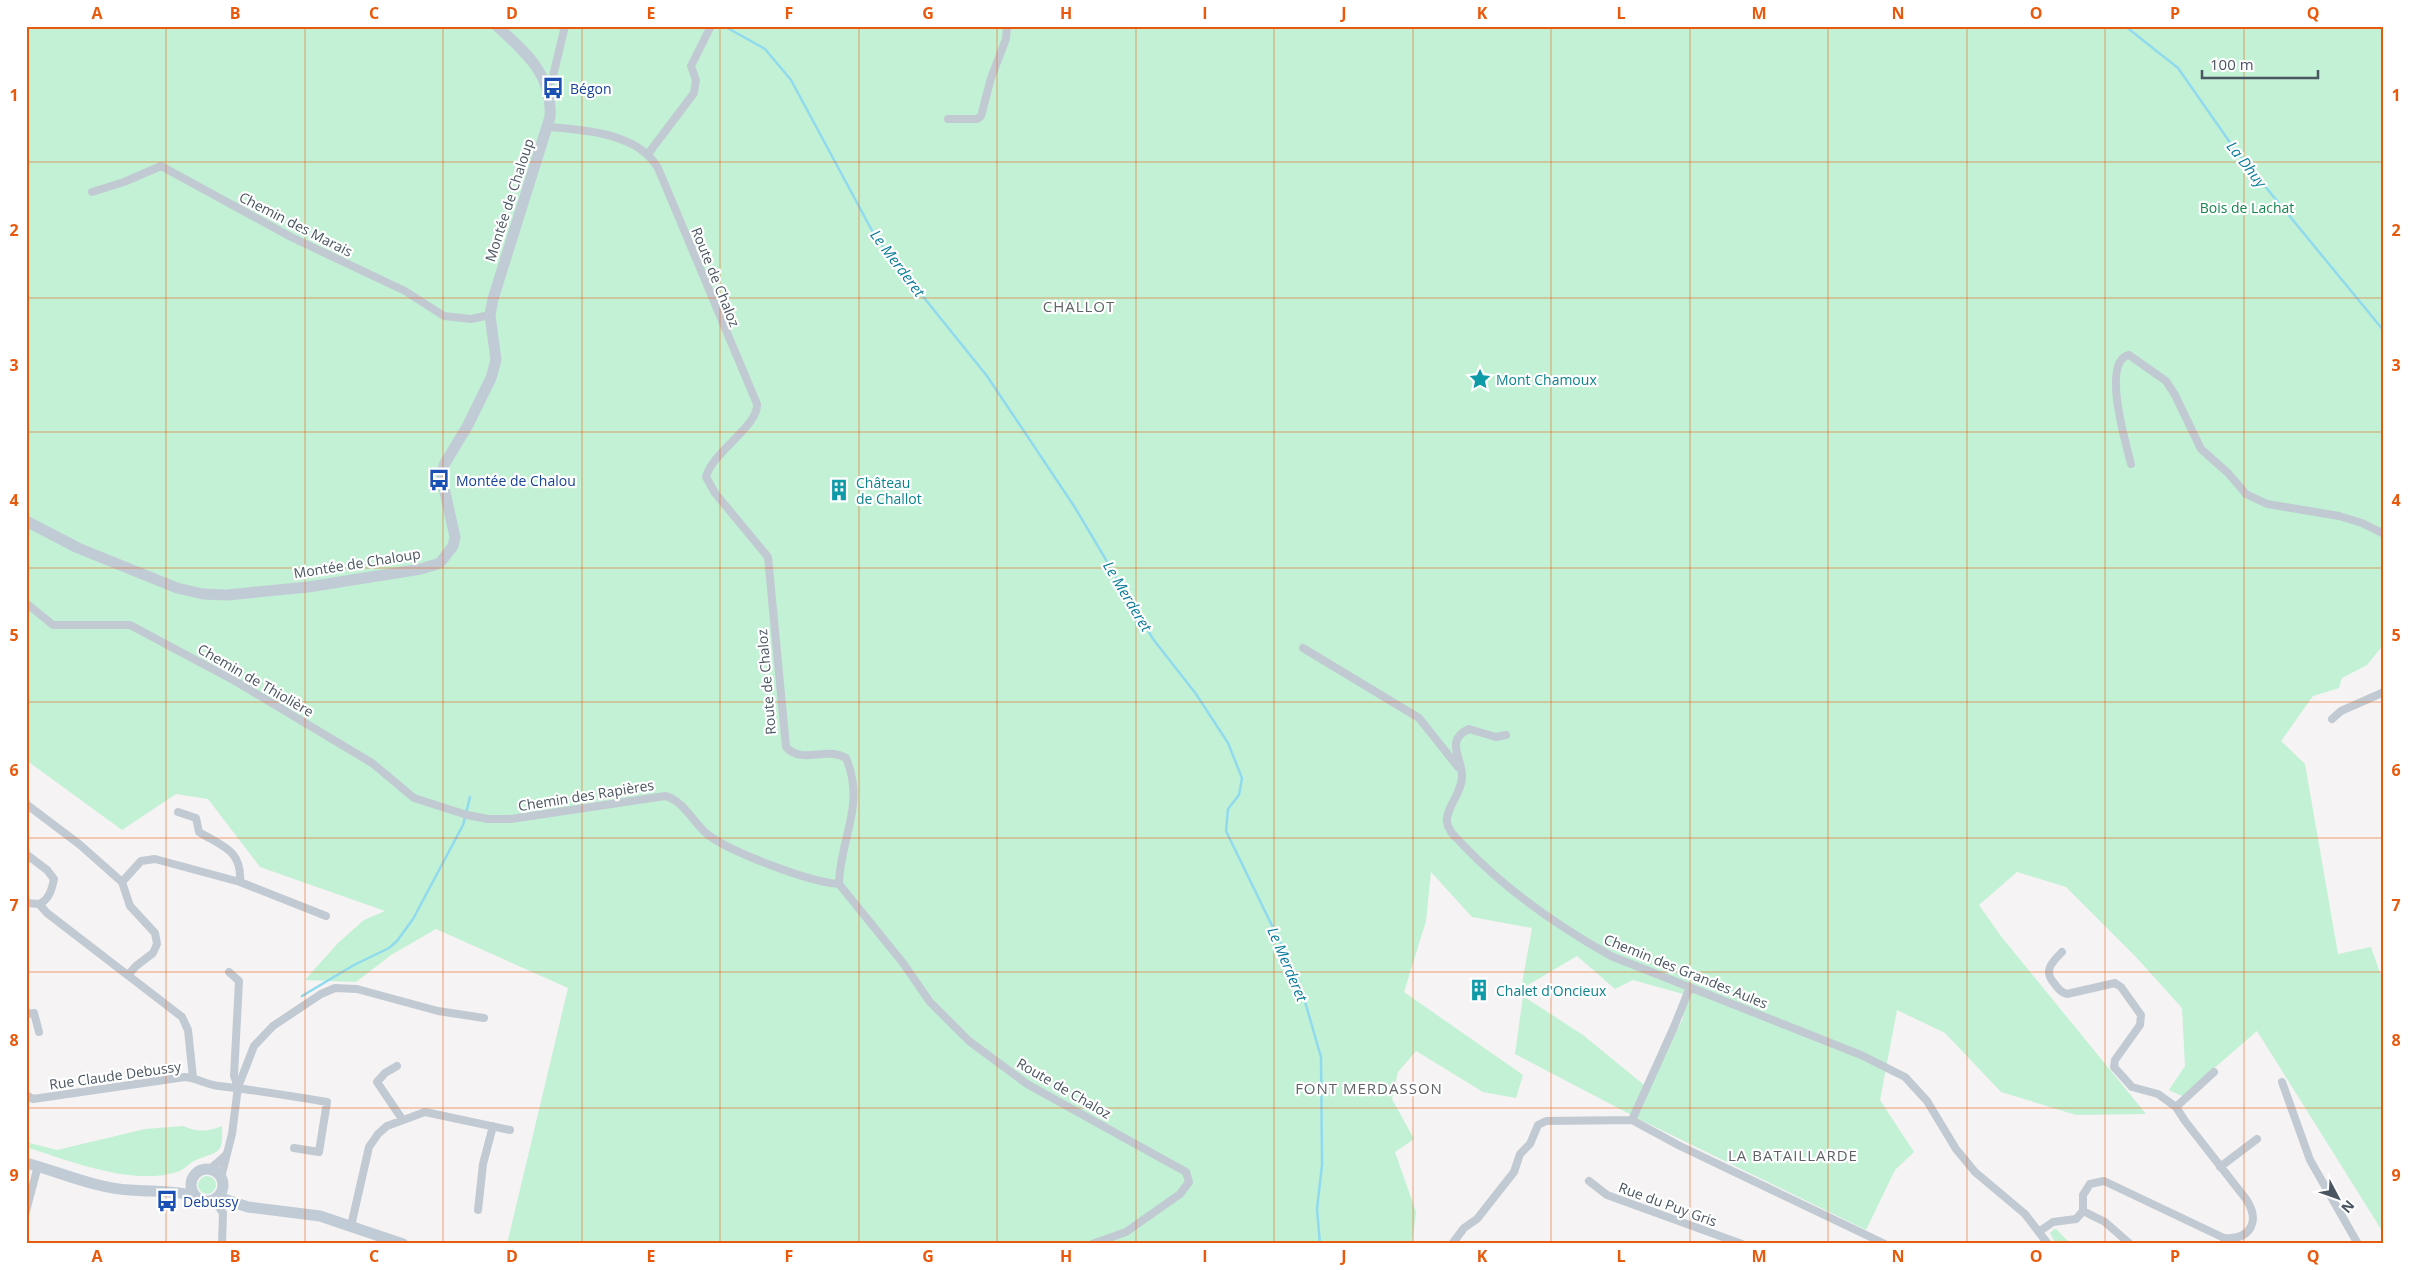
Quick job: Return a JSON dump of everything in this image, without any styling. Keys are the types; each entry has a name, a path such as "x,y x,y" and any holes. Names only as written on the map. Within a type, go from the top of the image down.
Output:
{"main road":[{"path":"497,26 538,68 547,86"},
{"name":"Montée de Chaloup","path":"26,521 78,548 177,588 203,594 227,596 308,587 431,567 440,563 453,546 455,538 442,479 444,465 468,425 491,378 496,360 490,315 499,279 548,127 551,102 547,86"},
{"path":"26,1163 85,1181 129,1190 164,1190 195,1196 203,1201 216,1198 248,1207 320,1216 402,1244"},
{"path":"164,1190 191,1181 197,1172 210,1170 248,1207"},
{"path":"216,1198 223,1188 222,1180"},
{"path":"191,1181 195,1196"}],"street":[{"path":"547,86 552,80 565,26"},
{"path":"548,127 579,130 613,137 648,154 694,93 696,80 691,66 711,26"},
{"path":"948,119 977,119 981,116 991,78 1006,39 1007,26"},
{"name":"Route de Chaloz","path":"648,154 664,183 757,404 754,416 713,462 706,477 715,493 768,557 786,746 792,752 800,755 835,753 846,758 849,765 855,802 841,858 839,884 892,949 930,1002 969,1041 1027,1084 1186,1172 1188,1182 1180,1194 1126,1232 1092,1244"},
{"name":"Chemin des Marais","path":"92,192 124,182 160,166 291,237 405,291 444,316 471,319 490,315"},
{"path":"2131,464 2116,386 2118,362 2123,356 2129,355 2166,381 2175,395 2201,449 2228,473 2246,494 2267,504 2362,522 2384,534"},
{"name":"Chemin de Thiolière","path":"26,603 53,625 130,624 236,681 372,763 414,798 463,814"},
{"path":"1303,648 1420,718 1461,770"},
{"path":"2332,719 2341,711 2384,692"},
{"name":"Chemin des Grandes Aules","path":"1506,735 1496,737 1469,729 1462,732 1457,739 1455,750 1461,770 1461,788 1446,819 1448,829 1474,856 1527,902 1580,939 1611,956 1861,1055 1906,1077 1927,1101 1956,1149 1976,1172 2025,1214 2040,1231 2048,1244"},
{"name":"Chemin des Rapières","path":"463,814 488,819 511,819 664,796 675,800 714,838 811,880 839,884"},
{"path":"26,804 79,844 122,882 130,906 151,928 157,940 153,953 128,974"},
{"path":"178,812 196,818 199,832 238,860 241,868 240,882"},
{"path":"26,854 47,870 54,879 44,902 39,904 26,903"},
{"path":"122,882 136,865 147,858 165,861 240,882 326,916"},
{"path":"39,904 47,913 176,1012 186,1023 193,1078"},
{"path":"2040,1231 2053,1222 2076,1220 2083,1211 2084,1195 2090,1184 2104,1181 2224,1238 2236,1239 2246,1234 2252,1225 2254,1211 2176,1107 2158,1094 2132,1087 2114,1067 2115,1060 2140,1025 2141,1016 2121,987 2115,983 2066,994 2061,992 2050,979 2048,972 2049,965 2062,952"},
{"path":"229,972 239,981 234,1076 238,1087"},
{"path":"1632,1120 1690,987"},
{"path":"222,1180 232,1134 238,1087 248,1058 264,1033 321,994 335,988 357,989 438,1011 484,1018"},
{"path":"26,1014 34,1013 39,1032"},
{"path":"397,1066 385,1073 377,1082 402,1119"},
{"path":"2176,1107 2214,1072"},
{"name":"Rue Claude Debussy","path":"26,1095 33,1099 193,1078 216,1086 238,1087 327,1102 320,1152 294,1148"},
{"path":"2282,1082 2310,1160 2358,1244"},
{"path":"351,1226 369,1147 378,1134 387,1126 425,1112 510,1130"},
{"path":"1452,1244 1464,1228 1477,1219 1514,1172 1520,1154 1530,1144 1538,1125 1546,1121 1632,1120 1680,1146 1886,1244"},
{"path":"478,1210 484,1164 493,1126"},
{"path":"2220,1167 2256,1139"},
{"path":"210,1170 226,1155"},
{"path":"26,1211 38,1166"},
{"name":"Rue du Puy Gris","path":"1589,1180 1607,1195 1742,1244"},
{"path":"216,1198 223,1213 222,1244"},
{"path":"223,1213 235,1203"},
{"path":"2083,1211 2105,1222 2130,1244"}],"green space":[{"name":"Bois de Lachat","path":"26,26 2384,26 2384,644 2367,665 2342,678 2339,688 2313,696 2281,741 2305,764 2338,954 2371,947 2384,984 2384,1234 2257,1031 2182,1096 2169,1090 2185,1066 2182,1008 2135,956 2066,887 2017,872 1979,905 2000,935 2146,1114 2076,1115 2001,1092 1945,1033 1897,1010 1880,1100 1914,1152 1895,1170 1866,1230 1641,1120 1515,1054 1523,996 1583,1035 1649,1089 1683,1018 1683,994 1633,980 1615,989 1577,956 1521,989 1532,928 1472,917 1431,872 1426,921 1404,992 1523,1075 1516,1098 1483,1092 1416,1051 1398,1072 1392,1099 1414,1139 1395,1152 1416,1212 1412,1244 507,1244 568,988 436,929 391,955 356,982 305,980 338,943 364,920 385,911 260,867 208,799 176,794 122,830 26,760"},
{"path":"183,1126 202,1130 222,1126 221,1147 215,1152 193,1161 180,1171 159,1176 140,1176 101,1170 26,1147 26,1142 57,1150 145,1129"},
{"path":"207,1176 213,1179 216,1185 213,1191 207,1194 201,1191 198,1185 201,1179"},
{"path":"2054,1229 2071,1244 2056,1244 2050,1233"}],"waterway":[{"name":"Le Merderet","path":"724,26 765,49 791,80 876,238 987,376 1074,506 1153,639 1196,694 1228,743 1242,778 1239,795 1228,809 1226,831 1299,981 1321,1057 1322,1165 1317,1209 1320,1244"},
{"name":"La Dhuy","path":"2125,26 2178,68 2236,151 2384,331"},
{"path":"302,996 354,965 389,948 397,941 413,919 463,825 470,797"}],"place":[{"name":"Bégon","path":"553,88"},
{"name":"Mont Chamoux","path":"1480,379"},
{"name":"Montée de Chalou","path":"439,480"},
{"name":"Château de Challot","path":"839,490"},
{"name":"Chalet d'Oncieux","path":"1479,990"},
{"name":"Debussy","path":"167,1201"}],"district":[{"name":"CHALLOT","path":"1079,306"},
{"name":"FONT MERDASSON","path":"1369,1088"},
{"name":"LA BATAILLARDE","path":"1793,1155"}]}
